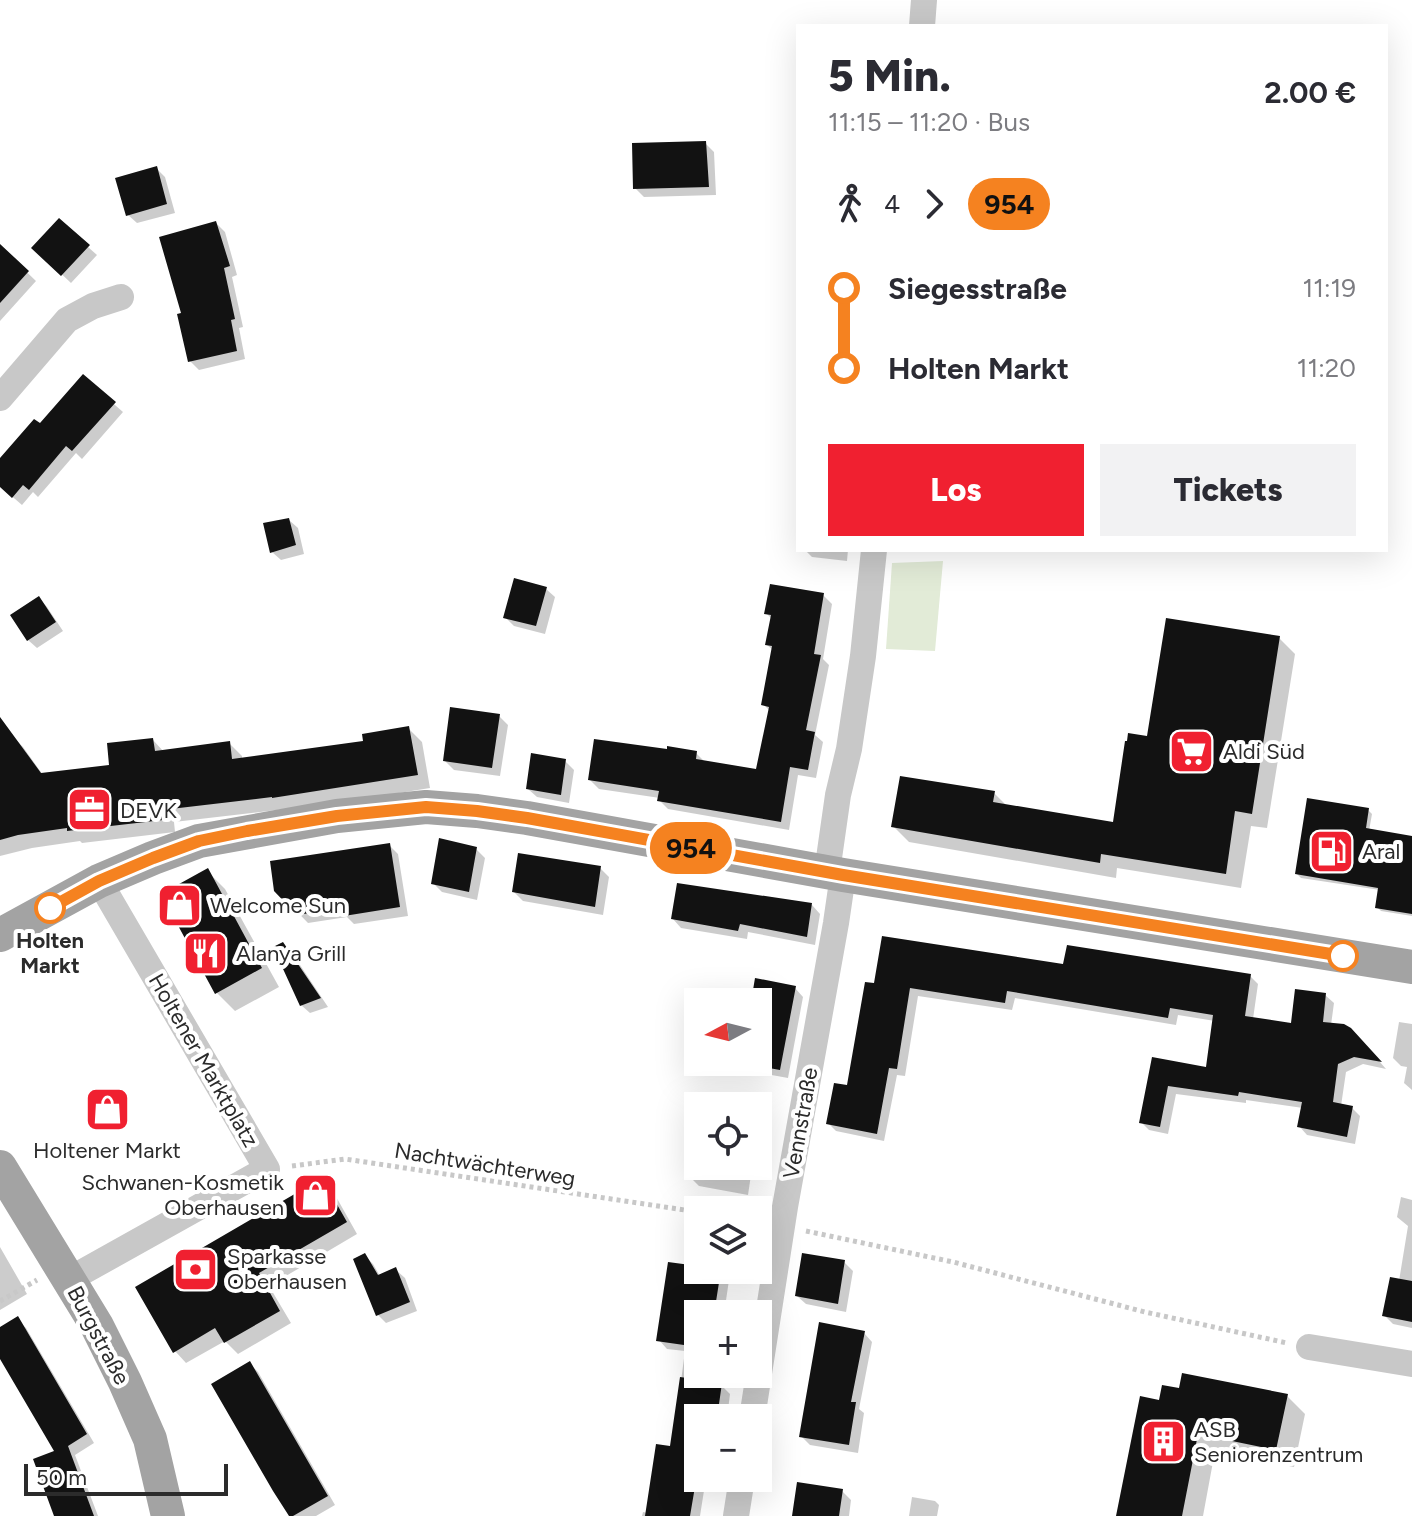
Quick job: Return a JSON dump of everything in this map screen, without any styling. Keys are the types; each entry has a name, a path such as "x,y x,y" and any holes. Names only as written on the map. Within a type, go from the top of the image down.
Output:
{"main road":[{"path":"0,935 99,881 199,841 337,816 426,807 527,818 835,874 1412,967"},
{"name":"Burgstraße","path":"0,1167 66,1272 104,1340 150,1439 168,1516"}],"street":[{"path":"922,24 924,0"},
{"path":"0,398 67,320 93,306 121,297"},
{"name":"Vennstraße","path":"754,1404 836,923 838,795 861,672 874,552"},
{"name":"Holtener Marktplatz","path":"66,1272 267,1169 99,881"},
{"path":"1309,1347 1412,1364"},
{"path":"736,1516 740,1492"}],"path":[{"name":"Nachtwächterweg","path":"267,1169 345,1159 684,1210"},
{"path":"783,1225 953,1262 1145,1312 1309,1347"},
{"path":"0,1301 66,1272"}],"green space":[{"path":"943,561 935,651 886,649 892,563"}],"building":[{"path":"706,141 709,187 633,189 632,143"},
{"path":"157,166 167,204 126,216 115,178"},
{"path":"59,218 90,245 61,276 31,248"},
{"path":"216,221 230,266 224,268 235,319 231,320 237,351 188,362 177,314 181,313 159,237"},
{"path":"0,244 29,271 0,303"},
{"path":"83,374 116,402 72,451 66,446 29,490 23,485 12,498 0,487 0,458 34,419 40,423"},
{"path":"289,518 296,545 270,553 263,523"},
{"path":"514,578 547,587 536,626 503,618"},
{"path":"770,584 824,593 814,654 821,655 806,730 815,732 808,770 790,767 781,822 657,801 659,791 588,780 594,739 697,751 696,759 756,769 769,707 761,705 772,646 765,645 771,615 764,614"},
{"path":"39,596 56,622 27,641 10,615"},
{"name":"Aldi Süd","path":"1166,618 1280,636 1252,814 1235,811 1226,874 1101,854 1100,863 891,827 900,776 995,791 993,802 1113,822 1128,733 1147,736"},
{"path":"450,707 500,714 492,768 443,761"},
{"path":"0,717 41,773 109,765 107,743 153,738 155,751 230,741 232,759 363,741 362,734 409,726 418,775 272,798 162,810 163,820 67,831 67,828 0,840"},
{"path":"531,753 566,759 561,795 526,789"},
{"path":"1307,798 1369,808 1366,828 1412,836 1412,914 1375,908 1378,888 1295,874"},
{"path":"439,838 477,847 469,892 431,884"},
{"path":"390,843 400,907 344,916 343,908 297,915 274,891 270,861"},
{"path":"518,853 601,866 595,907 512,892"},
{"path":"208,868 262,968 215,994 161,894"},
{"path":"677,883 812,903 807,937 740,924 738,931 671,919"},
{"path":"882,936 1063,964 1067,945 1251,974 1245,1016 1291,1023 1295,989 1326,993 1323,1022 1344,1024 1351,1028 1382,1062 1354,1057 1338,1064 1333,1102 1353,1106 1347,1137 1297,1127 1302,1102 1239,1092 1238,1096 1168,1086 1160,1127 1139,1123 1152,1057 1206,1067 1213,1015 1170,1008 1168,1018 1007,991 1005,1003 910,988 897,1069 889,1068 877,1134 826,1124 834,1083 847,1085 865,982 874,983"},
{"path":"283,942 321,998 300,1006 273,947"},
{"path":"755,978 796,986 780,1070 772,1069 772,988 753,988"},
{"path":"322,1178 347,1222 259,1273 280,1311 224,1343 215,1328 173,1353 135,1287"},
{"path":"365,1253 378,1275 396,1267 410,1302 376,1316 353,1259"},
{"path":"802,1253 845,1260 838,1304 795,1296"},
{"path":"668,1262 684,1264 684,1284 719,1284 716,1300 684,1300 684,1345 656,1341"},
{"path":"1390,1277 1412,1281 1412,1322 1382,1316"},
{"path":"18,1316 87,1434 68,1446 94,1516 54,1516 33,1459 54,1451 0,1359 0,1327"},
{"path":"819,1322 865,1331 851,1402 856,1402 849,1445 799,1437"},
{"path":"250,1361 328,1496 293,1516 289,1516 273,1491 211,1384"},
{"name":"ASB Seniorenzentrum","path":"1182,1373 1288,1394 1276,1450 1198,1434 1182,1516 1116,1516 1140,1396 1159,1400 1162,1385 1179,1388"},
{"path":"680,1377 684,1378 684,1388 721,1388 719,1404 684,1404 684,1492 694,1492 690,1516 645,1516 656,1444 670,1446"},
{"path":"797,1482 843,1489 839,1516 792,1516"}],"bus line":[{"name":"954","path":"50,908 99,881 199,841 337,816 426,807 527,818 1044,909 1343,956"}],"place":[{"name":"Aldi Süd","path":"1192,751"},
{"name":"DEVK","path":"89,810"},
{"name":"Aral","path":"1331,851"},
{"name":"Welcome Sun","path":"179,905"},
{"name":"Holten Markt","path":"50,908"},
{"name":"Alanya Grill","path":"205,953"},
{"name":"Holtener Markt","path":"107,1109"},
{"name":"Schwanen-Kosmetik Oberhausen","path":"315,1195"},
{"name":"Sparkasse Oberhausen","path":"196,1269"},
{"name":"ASB Seniorenzentrum","path":"1163,1442"}]}
